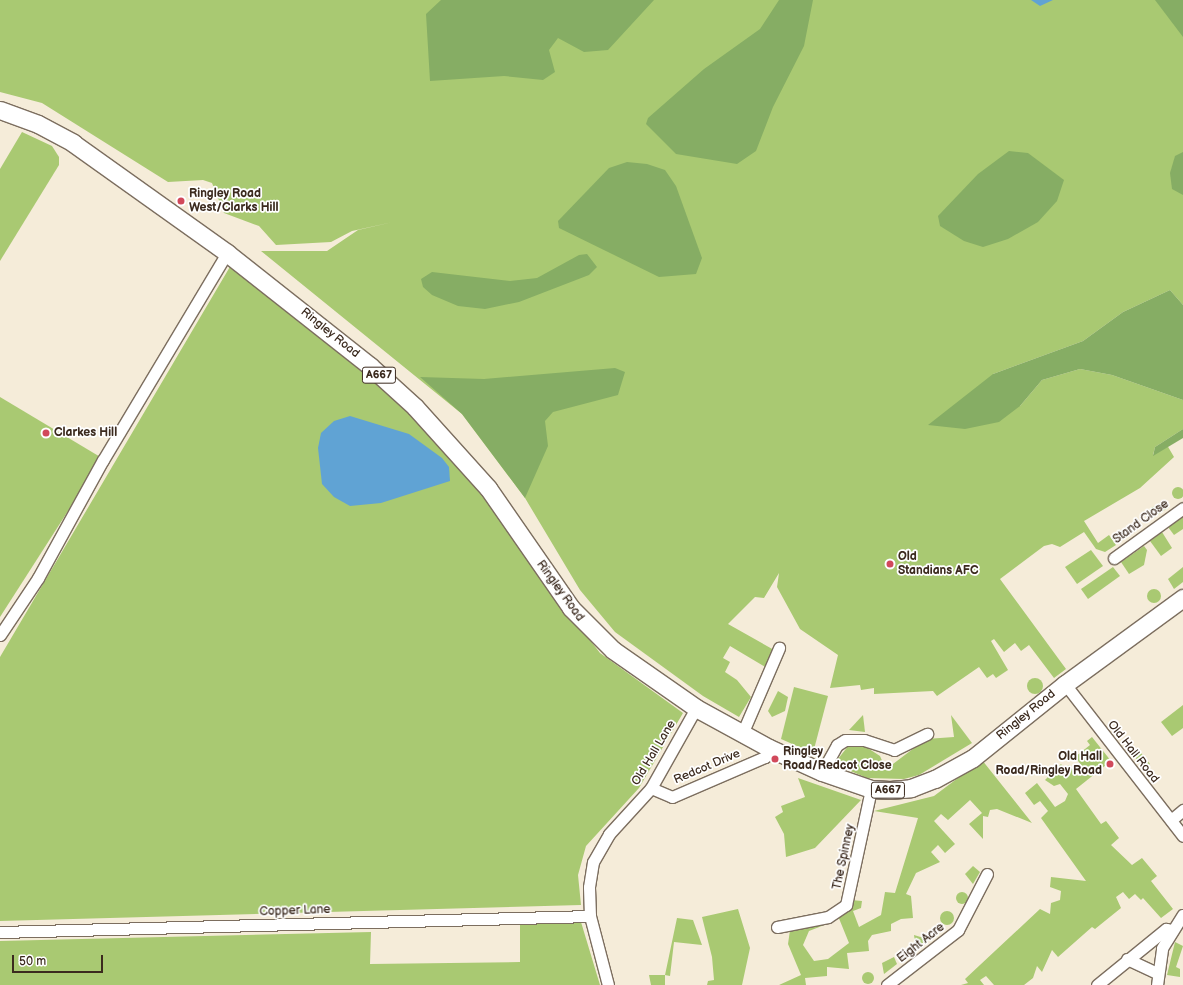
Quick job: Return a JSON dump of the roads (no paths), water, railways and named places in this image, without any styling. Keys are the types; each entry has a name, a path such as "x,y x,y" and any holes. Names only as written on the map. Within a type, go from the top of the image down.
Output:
{"main road":[{"name":"Ringley Road","path":"0,110 38,124 73,143 227,252 324,327 415,407 488,488 586,627 618,654 696,708 769,748 822,772 871,789 900,790 936,779 973,758 1065,684 1183,598"}],"street":[{"path":"0,635 38,578 103,460 227,252"},
{"name":"Stand Close","path":"1114,558 1183,508"},
{"path":"742,734 779,648"},
{"name":"Old Hall Road","path":"1065,684 1183,836"},
{"name":"Old Hall Lane","path":"608,985 590,916 590,874 600,847 651,788 696,708"},
{"path":"822,772 838,744 845,740 864,740 894,750 927,734"},
{"name":"Redcot Drive","path":"651,788 672,797 765,757 769,748"},
{"name":"The Spinney","path":"777,927 828,918 846,905 871,789"},
{"path":"1170,820 1183,810"},
{"name":"Eight Acre","path":"887,985 958,930 987,874"},
{"path":"1157,985 1157,973 1171,930 1183,915"},
{"name":"Copper Lane","path":"0,932 590,916"},
{"path":"1096,985 1166,929 1171,930"},
{"path":"1127,959 1157,973"}],"water":[{"path":"1031,0 1053,0 1040,6"},
{"path":"350,416 409,434 442,458 449,467 450,481 381,503 350,506 334,497 322,484 318,448 321,433 334,421"}],"place":[{"name":"Ringley Road West/Clarks Hill","path":"181,201"},
{"name":"Clarkes Hill","path":"46,433"},
{"name":"Old Standians AFC","path":"890,564"},
{"name":"Ringley Road/Redcot Close","path":"775,759"},
{"name":"Old Hall Road/Ringley Road","path":"1110,764"}]}
